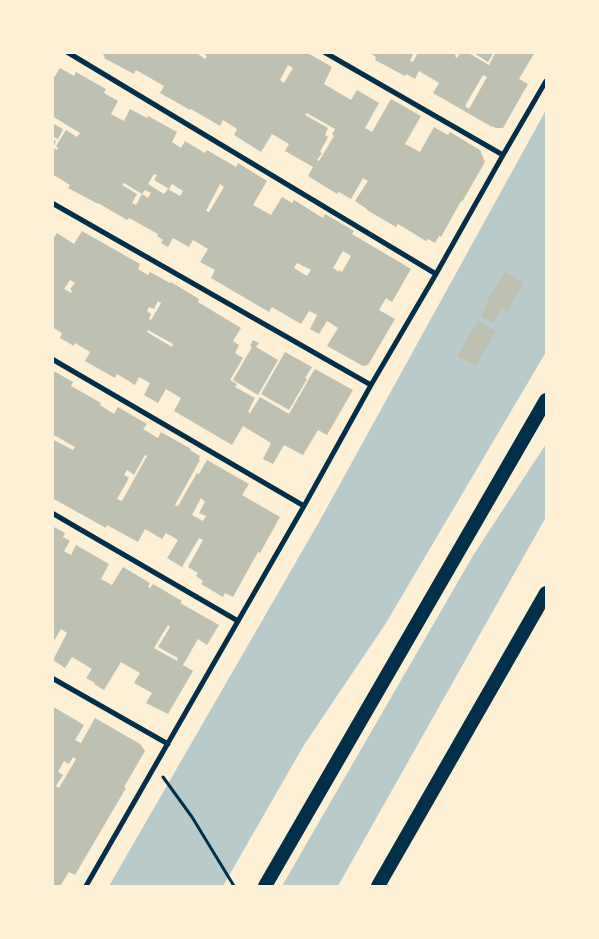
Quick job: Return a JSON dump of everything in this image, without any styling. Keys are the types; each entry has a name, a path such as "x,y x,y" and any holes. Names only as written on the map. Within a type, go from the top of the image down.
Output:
{"highway":[{"path":"265,886 546,400"},
{"path":"378,886 546,593"}],"street":[{"path":"67,52 436,274"},
{"path":"324,52 503,155"},
{"path":"86,886 546,81"},
{"path":"52,203 371,385"},
{"path":"52,358 304,506"},
{"path":"52,513 238,621"},
{"path":"52,678 168,744"}],"path":[{"path":"155,766 192,817 234,886"}],"shaded area":[{"path":"546,110 546,352 386,623 304,745 223,886 109,886 319,522"},
{"path":"546,444 546,517 338,886 282,886 474,554"}],"building":[{"path":"100,52 195,52 205,59 207,56 201,52 306,52 332,67 324,84 351,100 357,90 379,103 365,128 372,132 391,99 421,116 405,144 420,152 434,127 448,135 450,132 480,150 485,162 441,237 439,236 435,243 428,239 426,241 398,224 396,227 355,201 368,181 363,178 351,199 339,192 337,194 308,176 313,167 285,151 289,144 272,134 261,152 234,135 237,129 223,120 220,126 190,110 160,93 164,86 136,70 134,74 104,58 105,56","holes":["288,65 293,68 284,83 280,80","307,113 335,129 332,134 334,136 319,161 317,160 328,137 325,135 328,128 305,115"]},
{"path":"368,52 414,52 410,61 413,62 418,52 457,52 455,56 457,58 461,52 467,52 489,65 496,52 535,52 519,79 528,84 503,128 492,127 433,93 439,83 419,71 415,79 406,74 405,76 375,60 376,57","holes":["483,75 487,77 469,109 465,106"]},
{"path":"472,52 494,52 488,62"},
{"path":"60,68 74,76 76,72 106,89 104,93 118,101 111,114 124,121 130,109 147,118 148,116 177,132 172,142 181,148 185,141 205,153 207,150 236,167 238,163 267,181 253,205 271,215 282,197 292,203 294,200 323,218 325,214 354,231 352,234 411,269 392,302 386,298 379,310 395,319 368,365 363,366 327,346 338,328 327,321 319,334 310,329 317,315 309,311 301,324 272,307 269,312 211,278 215,270 200,262 208,249 193,240 189,247 173,238 168,247 161,243 163,240 157,236 158,234 129,218 127,220 68,188 70,185 52,174 52,139 56,141 53,148 57,150 56,146 66,130 77,137 80,133 52,116 53,79","holes":["154,174 157,175 154,180 169,189 172,184 183,191 180,196 168,189 164,194 148,184","124,183 142,194 136,205 132,203 137,194 122,185","220,184 224,187 209,212 206,211","145,190 151,193 148,198 142,194","343,251 351,256 342,272 339,270 339,272 333,268","297,263 311,270 307,276 294,268"]},
{"path":"52,123 63,129 58,139 52,136"},
{"path":"82,231 140,264 138,269 148,275 150,272 171,282 199,299 198,302 241,328 233,341 239,345 235,353 243,358 230,380 237,384 235,387 255,398 248,412 250,413 260,397 289,414 315,369 353,390 327,435 318,430 303,455 284,445 273,464 263,459 271,443 243,426 232,445 174,411 181,398 166,389 158,403 144,395 150,383 139,377 135,385 117,374 115,378 85,361 90,352 75,343 74,346 60,338 62,333 52,327 52,241 57,233 74,244","holes":["70,280 75,283 70,289 71,293 64,289","158,301 161,303 151,320 149,319 151,314 147,311 149,307 154,309","148,330 173,344 172,347 147,332"]},
{"path":"505,272 524,283 507,312 501,309 493,323 481,316 487,301"},
{"path":"478,321 496,331 476,366 457,356"},
{"path":"253,340 259,343 256,347 278,360 258,395 233,380 252,347 250,346"},
{"path":"285,352 312,367 289,410 261,394"},
{"path":"52,370 73,382 71,386 101,403 100,405 114,414 118,407 147,424 143,429 158,438 161,432 200,456 200,460 175,505 178,506 197,473 199,474 207,460 249,484 242,495 280,517 233,597 225,593 223,597 201,584 203,581 196,576 198,573 188,567 203,540 199,538 182,567 167,558 178,540 166,533 162,539 145,529 138,542 107,525 106,528 52,498 52,439 73,450 75,447 52,434","holes":["145,455 147,456 122,501 117,499 129,478 124,475 127,470 134,475","201,498 205,502 199,513 206,516 203,521 192,515"]},
{"path":"52,526 65,533 63,537 70,541 64,551 71,555 76,545 109,564 101,579 112,585 123,567 150,583 148,587 150,588 153,584 182,601 180,603 219,625 207,645 198,639 183,665 193,671 168,714 146,703 152,693 134,683 140,673 121,662 104,690 86,678 92,669 72,657 65,668 53,660 67,633 61,629 52,644","holes":["168,625 170,627 158,647 178,658 177,661 154,648"]},
{"path":"52,706 84,725 75,740 81,743 95,718 140,744 145,751 124,787 126,788 75,875 69,872 60,886 52,886","holes":["73,757 76,759 59,788 56,786 63,775 58,772 64,761 69,764"]}]}
